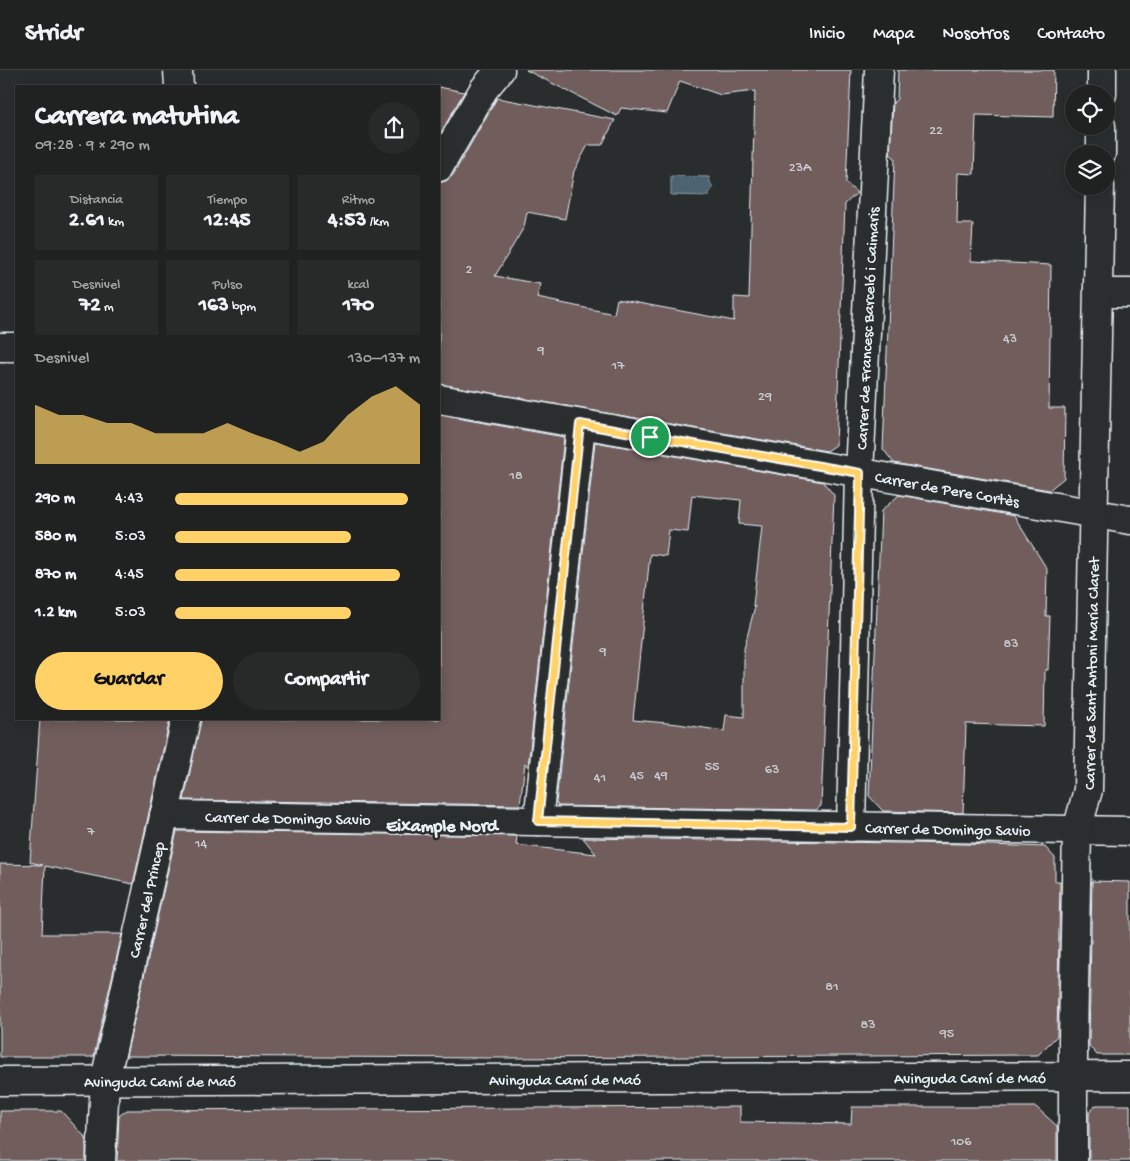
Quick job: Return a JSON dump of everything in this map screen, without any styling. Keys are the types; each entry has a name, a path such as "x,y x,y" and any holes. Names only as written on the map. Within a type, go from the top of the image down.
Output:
{"street":[{"path":"178,70 179,85"},
{"path":"440,165 484,89 500,70"},
{"name":"Carrer de Francesc Barceló i Caimaris","path":"851,827 860,473 879,70"},
{"path":"1102,70 1102,85"},
{"name":"Carrer de Sant Antoni Maria Claret","path":"1073,1161 1072,1077 1077,830 1088,790 1100,195"},
{"path":"1099,293 1130,293"},
{"path":"0,347 15,347"},
{"name":"Carrer de Pere Cortès","path":"440,399 1130,520"},
{"path":"538,821 580,424"},
{"name":"Carrer del Princep","path":"101,1161 105,1080 186,720"},
{"name":"Carrer de Domingo Savio","path":"164,815 1130,831"},
{"name":"Avinguda Camí de Maó","path":"0,1081 1130,1076"}],"water":[{"path":"671,176 709,177 712,189 709,196 671,195"}],"building":[{"path":"526,70 851,70 846,183 857,193 845,204 836,445 827,451 440,384 440,183 446,181 453,175 497,98 615,120 602,145 588,145 574,171 565,219 527,212 524,227 495,276 540,284 537,298 614,314 617,299 734,321 734,297 749,298 755,91 721,95 680,81 667,113 621,108 617,116"},
{"path":"898,70 1054,70 1053,117 976,115 974,174 958,173 957,224 973,224 971,261 1051,265 1049,408 1065,408 1064,478 1049,490 894,463 883,449 895,158 890,154 893,103 897,99"},
{"path":"440,87 464,92 440,134"},
{"path":"440,415 564,437 528,767 525,763 520,805 184,800 201,720 440,720"},
{"path":"595,442 823,482 834,495 821,806 816,810 558,806 556,803","holes":["692,495 741,500 739,524 762,526 753,606 755,606 744,649 744,717 726,715 724,731 633,720 650,554 666,556 669,530 688,532"]},
{"path":"899,495 1014,516 1047,569 1046,616 1050,616 1048,670 1045,670 1044,726 966,724 963,813 883,811 869,796 881,511"},
{"path":"40,720 170,720 133,884 45,866 42,934 122,934 94,1056 92,1057 0,1057 0,864 43,865 30,862"},
{"path":"177,831 517,836 516,845 596,854 583,838 1045,847 1055,858 1055,881 1060,881 1057,1036 1038,1055 503,1058 126,1056"},
{"path":"1092,881 1130,882 1130,1055 1097,1055 1089,1046"},
{"path":"1096,1105 1130,1105 1130,1161 1089,1161 1089,1113"},
{"path":"740,1107 740,1122 851,1124 852,1107 1036,1107 1057,1126 1057,1161 117,1161 119,1116 127,1110"},
{"path":"0,1111 61,1111 86,1138 86,1161 0,1161"}],"district":[{"name":"Eixample Nord","path":"442,825"}],"route":[{"path":"580,424 650,437 860,473 851,827 538,821 580,424"}]}
